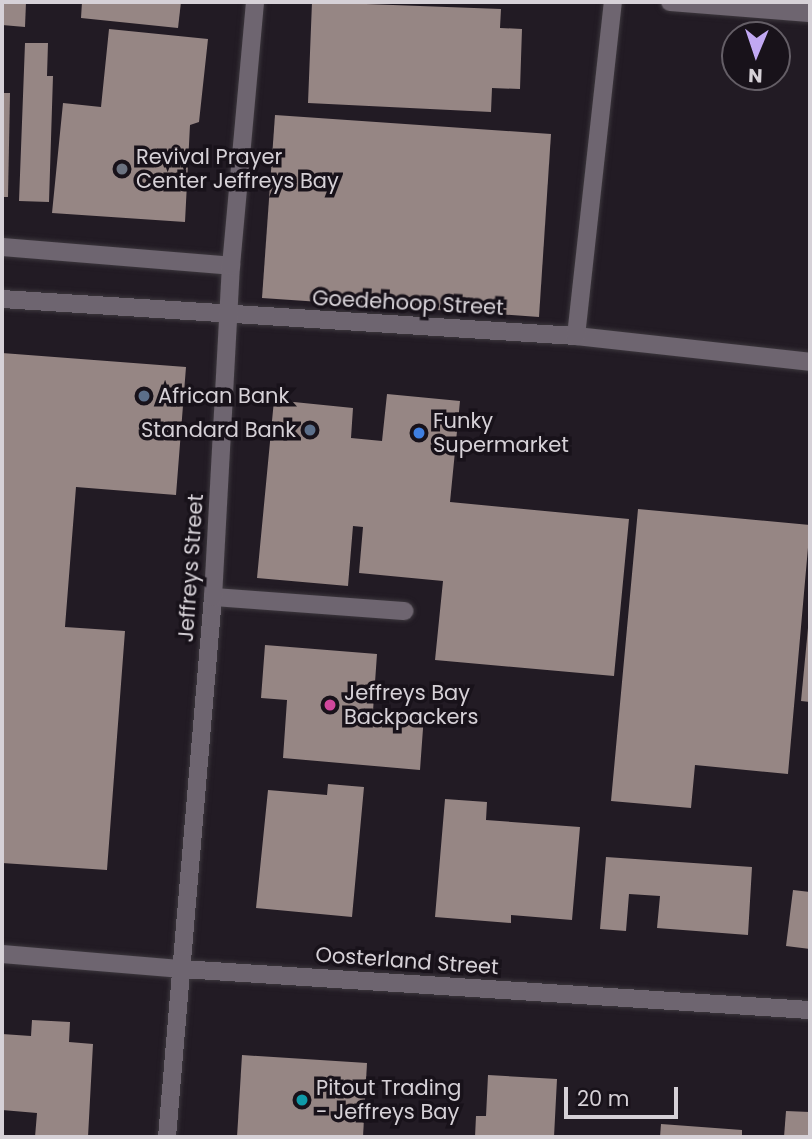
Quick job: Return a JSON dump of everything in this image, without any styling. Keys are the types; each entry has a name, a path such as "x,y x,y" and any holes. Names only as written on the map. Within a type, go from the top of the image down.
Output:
{"street":[{"name":"Jeffreys Street","path":"167,1137 213,597 231,266 255,2"},
{"path":"576,336 613,2"},
{"path":"670,2 810,13"},
{"path":"2,247 231,266"},
{"name":"Goedehoop Street","path":"2,299 576,336 810,362"},
{"path":"213,597 404,611"},
{"name":"Oosterland Street","path":"2,954 182,969 810,1010"}],"building":[{"path":"2,2 26,2 25,27 2,25"},
{"path":"82,2 181,2 178,28 81,18"},
{"path":"312,2 501,9 500,28 522,29 520,89 492,88 491,112 308,103"},
{"name":"Revival Prayer Center Jeffreys Bay","path":"109,29 208,39 199,122 190,125 185,222 52,213 63,103 101,107"},
{"path":"25,43 48,43 47,76 53,76 49,202 19,201"},
{"path":"2,93 10,93 8,197 2,197"},
{"path":"275,115 551,134 539,317 262,298"},
{"path":"2,353 186,367 176,495 76,487 65,627 125,631 107,870 2,863"},
{"path":"387,394 460,401 450,502 629,519 614,676 435,660 443,581 359,573 363,527 353,526 348,586 257,578 274,400 353,408 351,438 382,441"},
{"path":"638,509 810,525 788,774 695,765 691,808 611,801"},
{"path":"810,628 810,702 801,701"},
{"name":"Jeffreys Bay Backpackers","path":"265,645 377,654 373,711 424,715 420,770 283,758 287,700 261,698"},
{"path":"328,784 364,787 352,917 256,908 268,790 327,795"},
{"path":"445,799 487,802 486,820 580,827 572,920 511,915 511,923 435,917"},
{"path":"606,857 752,867 748,935 657,928 660,896 629,894 626,931 600,929"},
{"path":"793,890 810,892 810,949 786,946"},
{"path":"32,1020 70,1022 69,1042 93,1044 88,1137 35,1137 37,1113 2,1110 2,1034 31,1036"},
{"name":"Pitout Trading - Jeffreys Bay","path":"242,1055 367,1063 363,1137 237,1137"},
{"path":"488,1075 557,1079 554,1137 475,1137 476,1116 486,1116"},
{"path":"786,1111 810,1112 810,1137 784,1137"},
{"path":"661,1124 742,1130 742,1137 660,1137"}],"place":[{"name":"Revival Prayer Center Jeffreys Bay","path":"122,169"},
{"name":"African Bank","path":"144,396"},
{"name":"Standard Bank","path":"310,430"},
{"name":"Funky Supermarket","path":"419,433"},
{"name":"Jeffreys Bay Backpackers","path":"330,705"},
{"name":"Pitout Trading - Jeffreys Bay","path":"302,1100"}]}
